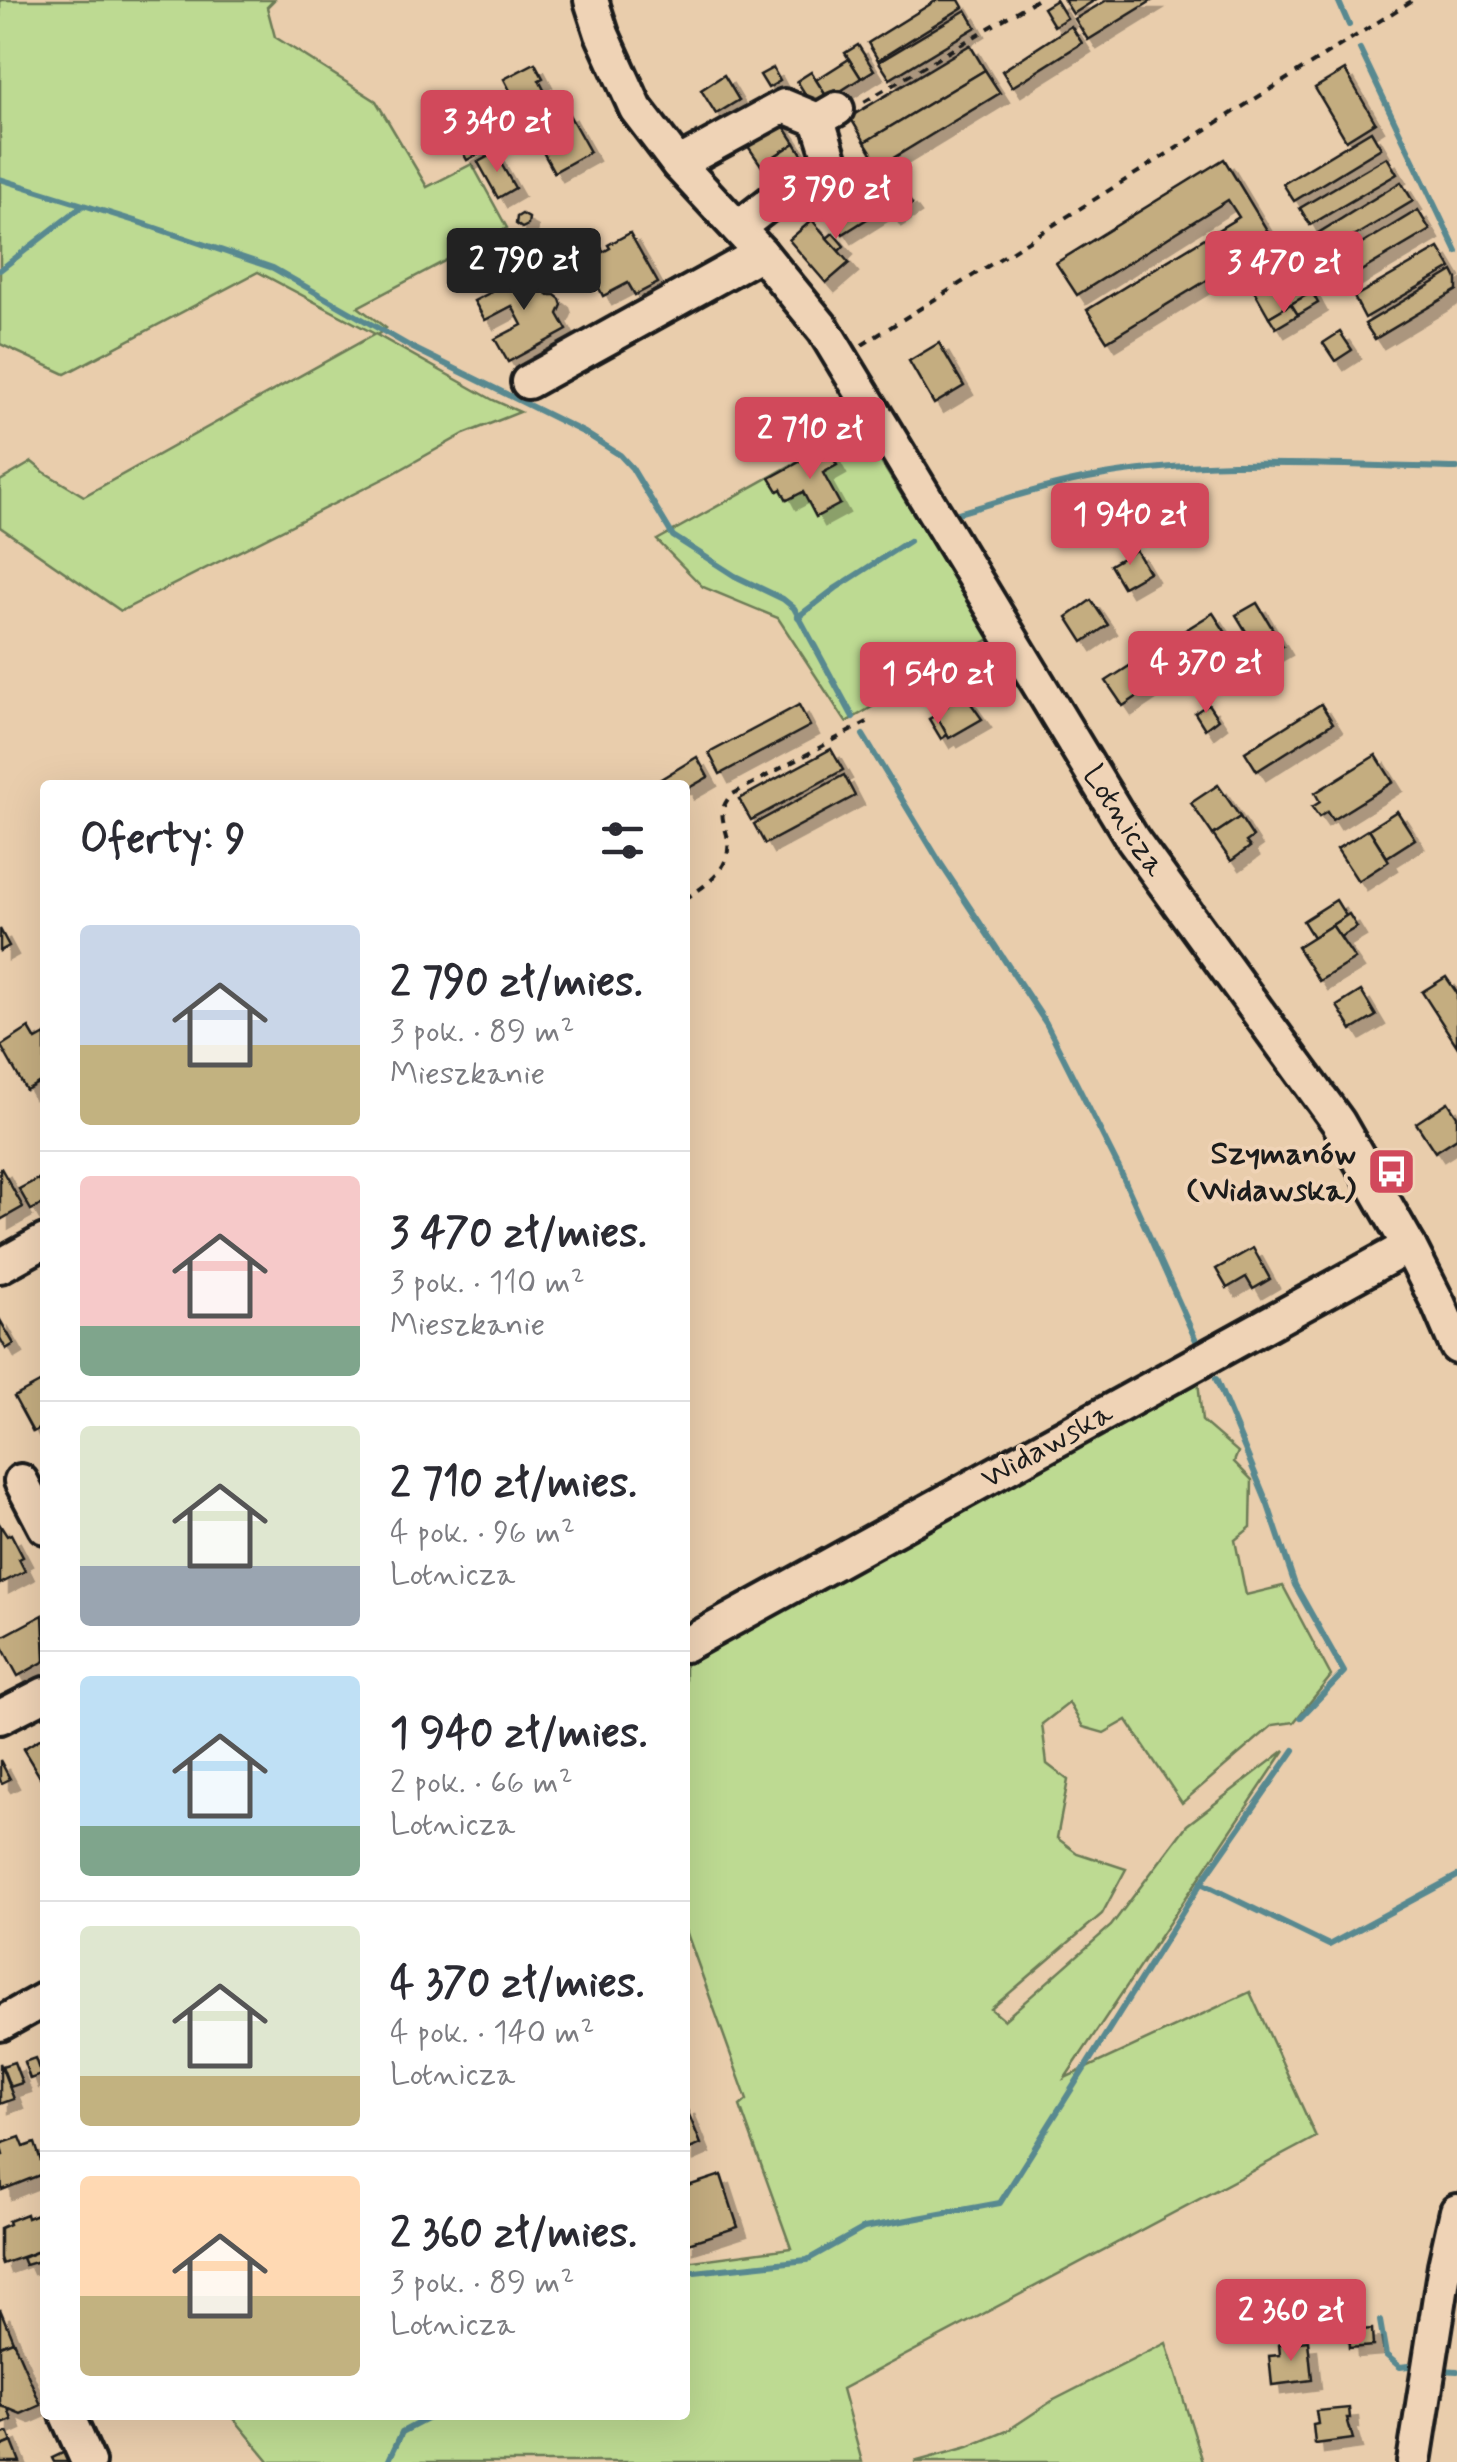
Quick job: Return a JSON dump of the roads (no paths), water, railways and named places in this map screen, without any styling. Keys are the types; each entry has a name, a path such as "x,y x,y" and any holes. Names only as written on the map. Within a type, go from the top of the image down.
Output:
{"street":[{"name":"Lotnicza","path":"590,0 636,109 678,164 762,252 824,330 1133,840 1338,1122 1408,1246 1457,1347"},
{"path":"678,164 784,106 828,114 832,165 738,228"},
{"path":"528,382 762,252"},
{"path":"0,1266 40,1245"},
{"name":"Widawska","path":"690,1642 1408,1246"},
{"path":"20,1481 40,1518"},
{"path":"0,1717 40,1697"},
{"path":"0,2024 40,2002"},
{"path":"1414,2462 1457,2211"},
{"path":"68,2420 88,2462"}],"waterway":[{"path":"1338,0 1349,25"},
{"path":"1360,49 1457,252"},
{"path":"0,179 273,268 411,347 585,433 620,455 673,536 794,608 853,717"},
{"path":"0,270 81,207"},
{"path":"954,514 1071,481 1180,466 1457,468"},
{"path":"798,617 909,541"},
{"path":"863,735 941,864 1046,1023 1118,1166 1199,1347"},
{"path":"1216,1379 1268,1505 1295,1585 1344,1672 1301,1717"},
{"path":"690,2272 807,2260 864,2228 1000,2203 1201,1883 1294,1750"},
{"path":"1201,1883 1329,1945 1457,1876"},
{"path":"1380,2321 1386,2355 1400,2367 1408,2366"},
{"path":"1442,2370 1457,2371"},
{"path":"388,2462 402,2432 425,2420"}],"place":[{"name":"Szymanów (Widawska)","path":"1391,1172"}]}
